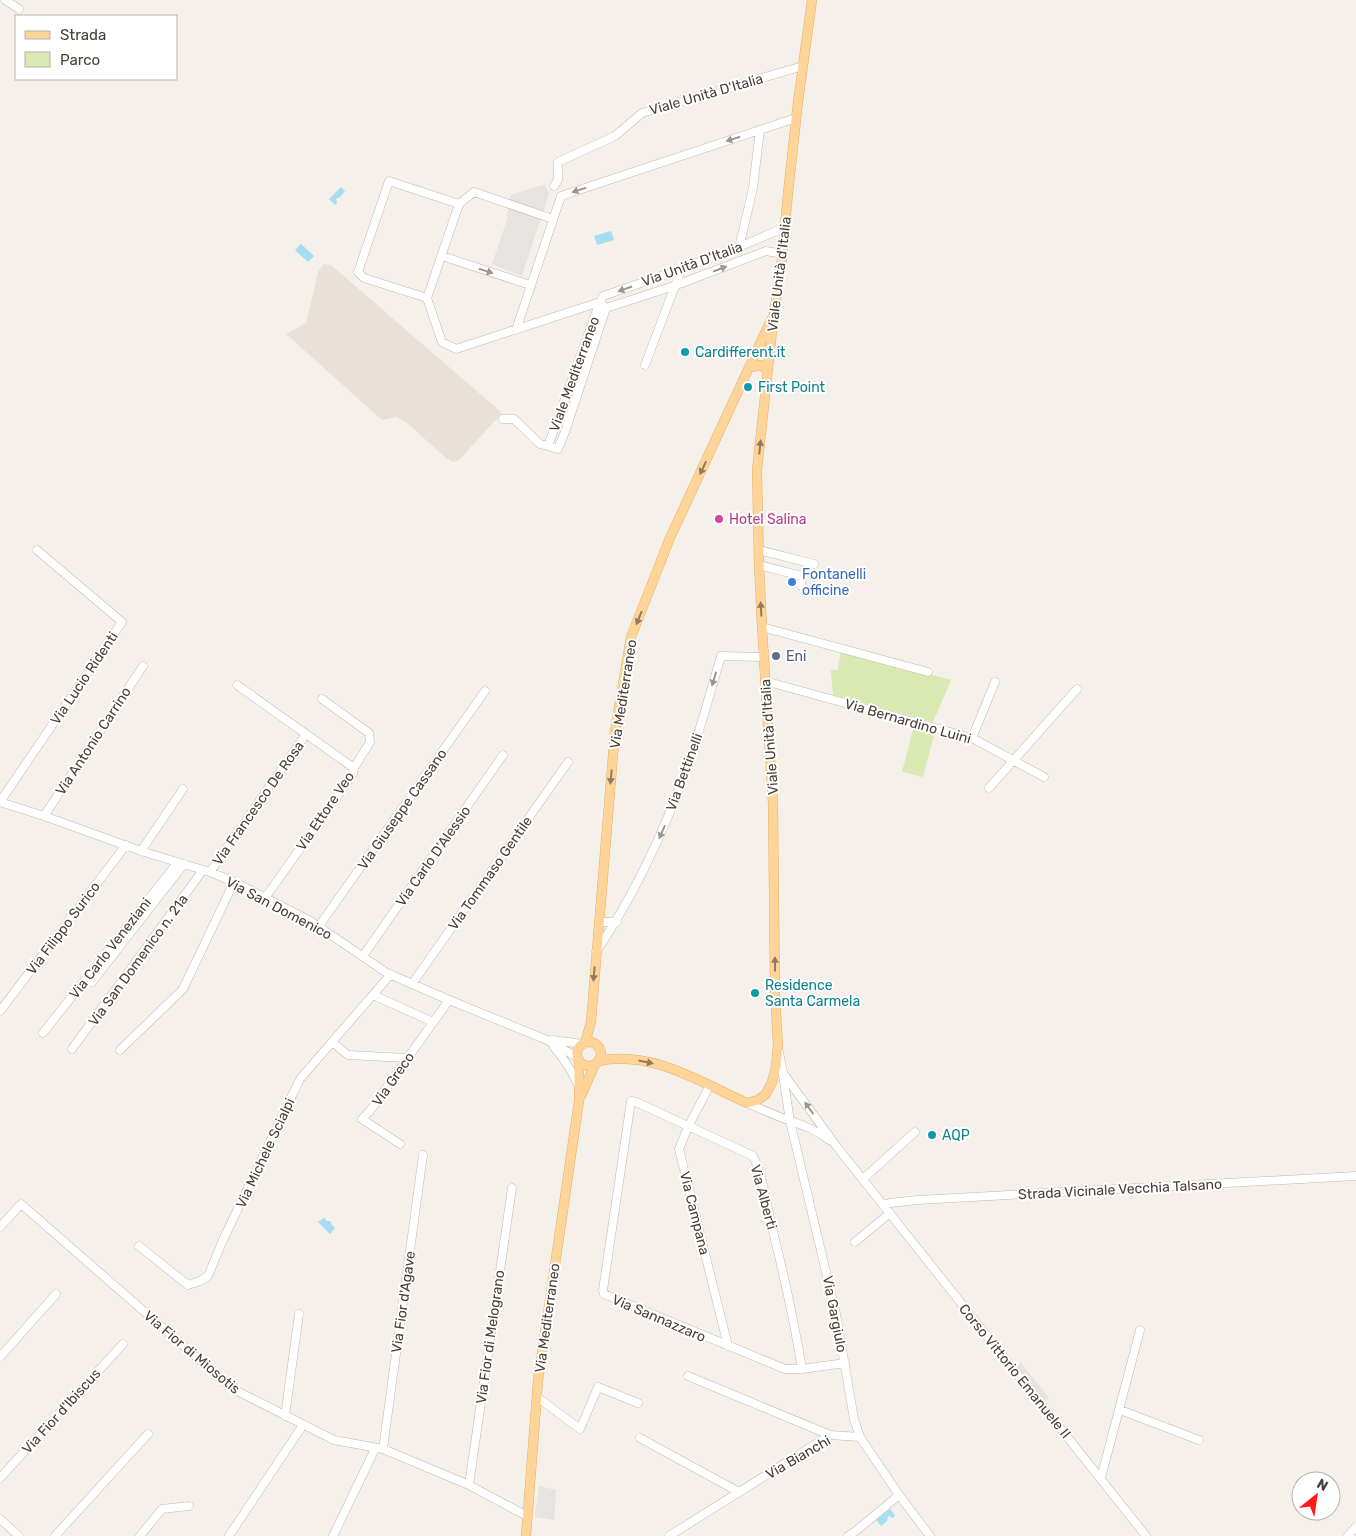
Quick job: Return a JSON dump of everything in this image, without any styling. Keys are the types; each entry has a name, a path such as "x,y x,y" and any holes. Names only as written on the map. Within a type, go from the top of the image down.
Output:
{"main road":[{"name":"Viale Unità d'Italia","path":"747,1103 758,1100 766,1094 776,1067 778,1045 775,995 773,804 763,657 757,470 774,313 783,254 796,118 812,0"},
{"name":"Via Mediterraneo","path":"584,1043 591,1022 615,731 631,637 670,538 774,313"},
{"path":"749,368 760,365 768,370"},
{"path":"584,1043 592,1043 598,1047 601,1054 579,1101 578,1050 584,1043"},
{"path":"578,1059 585,1065 592,1066 597,1063 623,1059 672,1068 747,1103"},
{"name":"Via Mediterraneo","path":"526,1536 537,1397 579,1101"}],"street":[{"path":"5,0 18,9"},
{"name":"Viale Unità D'Italia","path":"554,186 558,180 558,162 615,136 642,113 803,66"},
{"path":"516,330 561,196 796,118"},
{"path":"739,248 753,188 760,130"},
{"path":"427,298 364,278 358,272 389,181 459,204"},
{"path":"553,219 474,192 459,204 427,298 442,342 456,349 600,302 606,308"},
{"name":"Via Unità D'Italia","path":"600,302 603,296 739,248 785,227"},
{"path":"606,308 674,286 766,251 783,254"},
{"path":"442,256 530,285"},
{"path":"645,365 680,270"},
{"name":"Viale Mediterraneo","path":"503,419 514,419 540,444 551,448 600,302"},
{"path":"551,448 558,450 606,308"},
{"name":"Via Lucio Ridenti","path":"0,802 122,622 37,550"},
{"path":"759,550 814,564"},
{"path":"759,566 802,576 801,586"},
{"path":"762,627 928,672"},
{"name":"Via Bettinelli","path":"596,952 617,922 664,828 693,750 721,656 763,657"},
{"name":"Via Antonio Carrino","path":"44,816 143,666"},
{"name":"Via Bernardino Luini","path":"765,681 972,738 1044,777"},
{"path":"972,738 995,682"},
{"name":"Via Ettore Veo","path":"237,686 354,768 353,774 266,898"},
{"path":"990,788 1077,689"},
{"name":"Via Giuseppe Cassano","path":"319,926 485,691"},
{"path":"322,699 369,733 370,742 354,768"},
{"name":"Via Francesco De Rosa","path":"207,871 306,734"},
{"name":"Via Carlo D'Alessio","path":"364,956 503,755"},
{"name":"Via Tommaso Gentile","path":"412,984 568,762"},
{"path":"141,851 183,789"},
{"name":"Via San Domenico","path":"0,802 141,851 207,871 234,882 319,926 391,974 547,1040 578,1059"},
{"name":"Via Filippo Surico","path":"0,1011 126,845"},
{"path":"92,982 181,863"},
{"name":"Via Carlo Veneziani","path":"43,1033 181,863"},
{"name":"Via San Domenico n. 21a","path":"72,1049 207,871"},
{"path":"120,1050 183,988 234,882"},
{"path":"598,922 617,922"},
{"name":"Via Michele Scialpi","path":"139,1246 188,1285 208,1276 223,1240 300,1079 391,974"},
{"path":"373,995 433,1022"},
{"name":"Via Greco","path":"400,1144 362,1119 370,1112 449,1000"},
{"path":"547,1040 565,1059 579,1086"},
{"name":"Via San Domenico","path":"547,1040 584,1043"},
{"path":"332,1042 348,1055 407,1058"},
{"name":"Via Gargiulo","path":"778,1045 790,1121 836,1314 854,1419 860,1437 899,1495 930,1536"},
{"path":"783,1073 837,1147"},
{"name":"Via Campana","path":"710,1085 679,1149 728,1346"},
{"name":"Via Alberti","path":"631,1101 753,1156 756,1161 792,1314 802,1369"},
{"name":"Via Sannazzaro","path":"631,1101 608,1250 604,1294 785,1369 802,1369 844,1363"},
{"path":"747,1103 819,1132 837,1147"},
{"path":"863,1179 915,1132"},
{"name":"Corso Vittorio Emanuele II","path":"837,1147 1146,1536"},
{"name":"Via Fior d'Agave","path":"333,1536 379,1449 423,1155"},
{"name":"Strada Vicinale Vecchia Talsano","path":"884,1205 890,1202 917,1200 1356,1176"},
{"name":"Via Fior di Melograno","path":"469,1486 512,1188"},
{"name":"Via Fior di Miosotis","path":"0,1227 21,1204 232,1389 334,1440 379,1449 469,1486 528,1516"},
{"path":"855,1242 890,1213"},
{"path":"0,1357 56,1294"},
{"path":"286,1416 299,1314"},
{"path":"1101,1478 1140,1330"},
{"name":"Via Fior d'Ibiscus","path":"0,1478 122,1344"},
{"path":"688,1376 830,1435"},
{"path":"537,1397 580,1429 598,1387 638,1403"},
{"path":"1120,1410 1199,1440"},
{"path":"229,1536 303,1425"},
{"path":"55,1536 148,1434"},
{"name":"Via Bianchi","path":"669,1536 830,1435 860,1437"},
{"path":"640,1438 739,1492"},
{"path":"848,1536 899,1495"},
{"path":"140,1536 162,1509 189,1506"},
{"path":"0,1519 19,1536"},
{"path":"1348,1536 1356,1527"}],"shaded area":[{"path":"545,184 549,194 522,276 492,264 508,217 506,216 511,195"},
{"path":"323,264 331,265 502,413 459,460 453,462 446,458 406,422 396,417 382,420 286,334 306,323 318,272"},
{"path":"1021,1363 1049,1398 1045,1401 1017,1366"},
{"path":"539,1486 556,1490 554,1520 535,1517"}],"green space":[{"path":"841,650 951,680 933,722 833,695 831,670 838,670"},
{"path":"914,726 935,732 923,777 902,772"}],"water":[{"path":"341,187 345,191 336,199 337,203 335,205 329,199"},
{"path":"611,231 614,240 597,245 594,236"},
{"path":"301,244 314,256 308,262 295,250"},
{"path":"324,1218 330,1221 335,1228 330,1234 318,1222"},
{"path":"890,1509 895,1515 893,1518 888,1516 887,1521 881,1526 876,1520"}],"place":[{"name":"Cardifferent.it","path":"685,352"},
{"name":"First Point","path":"748,387"},
{"name":"Hotel Salina","path":"719,519"},
{"name":"Fontanelli officine","path":"792,582"},
{"name":"Eni","path":"776,656"},
{"name":"Residence Santa Carmela","path":"755,993"},
{"name":"AQP","path":"932,1135"}]}
